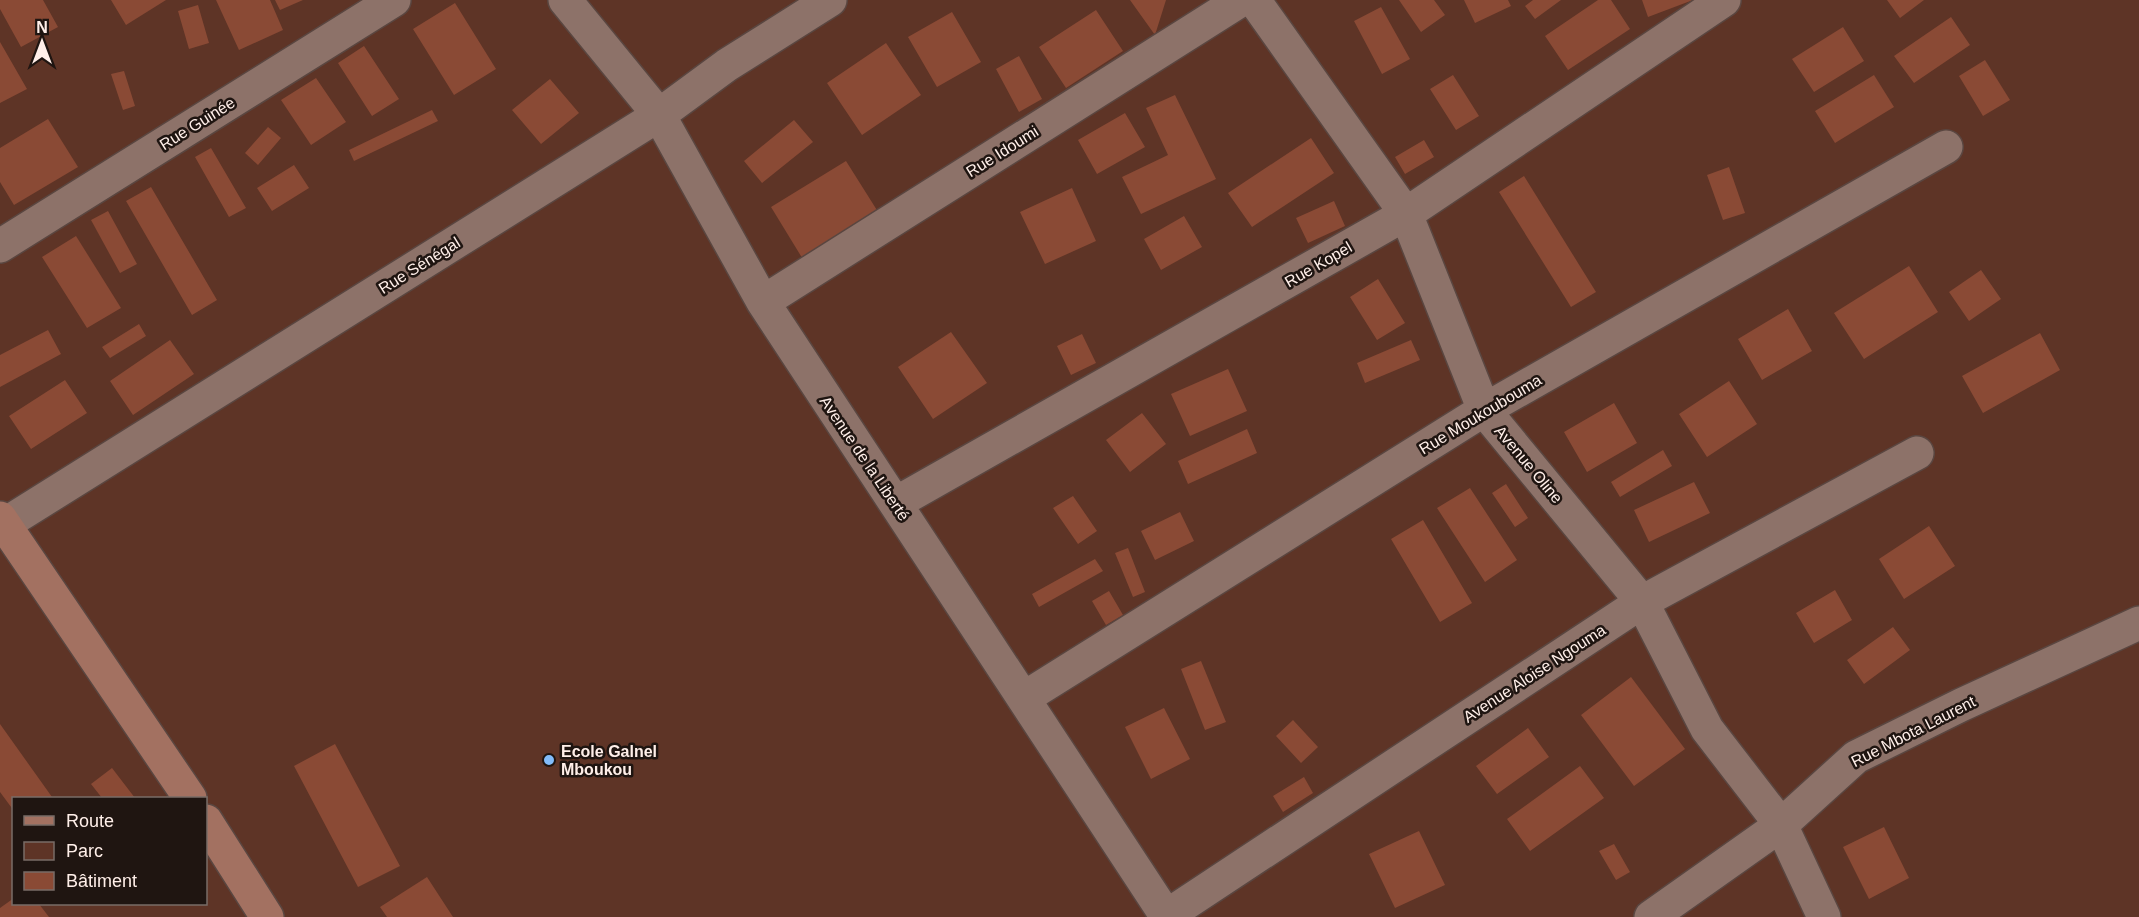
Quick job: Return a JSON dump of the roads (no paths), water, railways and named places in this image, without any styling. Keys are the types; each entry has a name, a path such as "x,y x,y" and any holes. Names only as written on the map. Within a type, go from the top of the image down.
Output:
{"main road":[{"path":"2,521 189,797"},
{"path":"207,823 267,917"}],"street":[{"name":"Rue Guinée","path":"0,246 394,0"},
{"name":"Avenue de la Liberté","path":"565,0 659,116 763,302 1166,917"},
{"name":"Rue Sénégal","path":"2,521 659,116 727,65 830,0"},
{"name":"Rue Idoumi","path":"763,302 1241,0"},
{"name":"Avenue Oline","path":"1254,0 1406,214 1484,410 1642,602 1707,729 1781,825 1824,917"},
{"name":"Rue Kopel","path":"896,503 1406,214 1724,0"},
{"name":"Rue Moukoubouma","path":"1024,699 1484,410 1946,147"},
{"name":"Avenue Aloise Ngouma","path":"1166,917 1642,602 1917,453"},
{"name":"Rue Mbota Laurent","path":"1651,917 1781,825 1856,757 1961,705 2139,623"}],"place":[{"name":"Ecole Galnel Mboukou","path":"549,760"}]}
